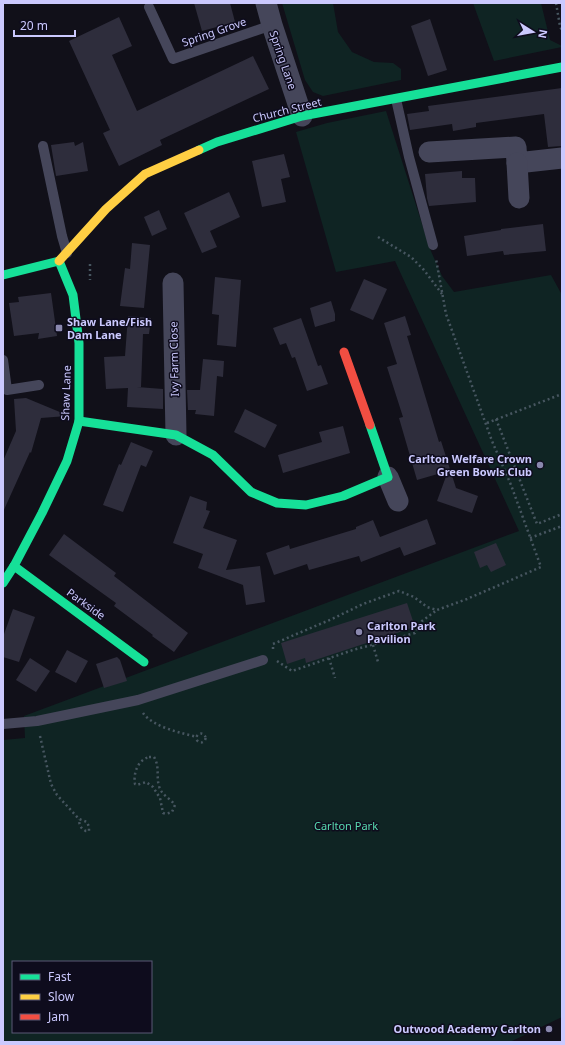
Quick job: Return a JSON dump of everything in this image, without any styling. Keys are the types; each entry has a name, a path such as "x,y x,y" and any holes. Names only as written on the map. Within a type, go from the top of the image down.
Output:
{"street":[{"name":"Spring Lane","path":"266,3 302,116"},
{"name":"Church Street","path":"59,261 106,209 145,174 217,142 302,116 562,67"},
{"path":"429,152 516,147 519,198"},
{"path":"517,163 562,158"},
{"path":"3,275 59,261"},
{"name":"Shaw Lane","path":"3,583 14,566 42,513 67,461 79,421 79,343 73,295 59,261"},
{"name":"Ivy Farm Close","path":"173,283 176,435"},
{"path":"344,352 388,477 398,500"},
{"path":"79,421 176,435 212,455 250,492 277,503 306,505 343,496 388,477"},
{"name":"Parkside","path":"14,566 144,662"}],"lane":[{"name":"Spring Grove","path":"149,7 173,59 272,25"},
{"path":"396,99 433,245"},
{"path":"43,146 67,253"},
{"path":"3,360 7,390 39,385"},
{"path":"3,724 37,722 138,700 263,660"}],"path":[{"path":"556,3 562,31"},
{"path":"378,237 411,257 424,270 443,294"},
{"path":"263,660 274,658 292,671 329,658 415,633 422,621 437,610 467,599 541,567 446,314 433,245"},
{"path":"486,423 562,394"},
{"path":"496,419 537,524 562,514"},
{"path":"530,538 562,526"},
{"path":"274,658 273,644 363,604 398,591 414,597 427,607 437,610"},
{"path":"373,645 378,662"},
{"path":"329,658 335,678"},
{"path":"138,700 142,712 153,722 172,730 197,737"},
{"path":"37,722 51,784 64,804 79,819 87,822 89,831 86,832 80,827 79,819"},
{"path":"146,758 154,758 156,761 159,786 175,806 172,812 166,814 163,813 161,801 156,791 146,782 137,785 135,784 134,780 137,767 146,758"}],"green space":[{"path":"282,3 333,3 338,32 352,52 374,62 393,63 401,69 401,80 323,96 313,92 305,80"},
{"path":"473,3 541,3 550,40 562,47 494,61"},
{"name":"Carlton Park","path":"386,111 430,249 442,276 454,292 551,275 562,295 562,1017 510,1042 3,1042 3,740 25,738 24,716 519,531 395,261 336,272 296,132 327,123"}],"building":[{"path":"194,3 230,3 235,22 202,31"},
{"path":"119,17 132,46 112,55 137,111 253,56 269,89 160,140 162,145 119,166 103,133 110,130 69,41"},
{"path":"430,19 447,70 428,76 411,26"},
{"path":"562,88 562,146 548,147 544,114 476,123 476,127 453,131 452,124 410,130 407,114 429,111 428,106"},
{"path":"74,142 75,146 83,142 88,171 56,176 51,145"},
{"path":"284,154 290,177 281,179 286,202 262,207 252,161"},
{"path":"462,171 462,178 475,178 476,202 429,206 425,174"},
{"path":"229,192 240,217 210,231 217,247 202,253 184,213"},
{"path":"159,210 167,229 152,236 144,217"},
{"path":"543,224 546,251 504,255 503,251 467,256 464,236 501,229"},
{"path":"132,243 150,245 144,308 120,306 125,268 130,269"},
{"path":"215,277 241,280 236,347 217,345 219,315 212,314"},
{"path":"364,279 387,289 373,320 350,310"},
{"path":"51,293 57,336 38,339 39,333 14,336 9,303 19,302 18,297"},
{"path":"331,301 335,314 335,321 315,327 310,308"},
{"path":"128,316 151,318 149,334 143,334 141,387 137,387 163,389 163,409 127,407 128,388 106,389 104,357 125,356"},
{"path":"405,316 411,335 407,336 439,442 441,441 456,488 478,496 472,513 437,501 448,471 417,480 399,418 403,417 387,367 397,364 384,323"},
{"path":"301,318 318,366 321,365 328,384 307,391 295,357 292,358 286,343 280,345 273,328"},
{"path":"203,359 224,361 223,377 217,376 214,416 195,414 196,410 188,410 187,390 200,390"},
{"path":"26,398 67,416 41,418 31,453 30,452 3,512 3,461 16,431 14,399"},
{"path":"245,409 277,425 265,448 234,432"},
{"path":"343,426 350,453 283,473 278,455 322,442 319,432"},
{"path":"131,442 153,451 146,467 141,465 123,512 103,505 119,464 121,465"},
{"path":"190,496 207,502 206,510 210,511 203,528 237,540 226,570 260,566 265,602 246,605 243,585 198,568 203,554 173,543"},
{"path":"427,519 436,544 404,556 400,547 361,562 359,556 309,570 307,564 274,575 266,553 289,545 290,549 356,529 356,527 373,520 380,537"},
{"path":"64,534 116,573 114,576 188,633 174,652 114,606 116,603 49,555"},
{"path":"496,543 506,565 491,572 487,565 480,568 474,552"},
{"name":"Carlton Park Pavilion","path":"407,603 415,627 306,663 305,658 287,664 281,643"},
{"path":"13,609 35,617 19,662 3,657 3,637"},
{"path":"67,650 88,661 76,683 55,672"},
{"path":"117,657 120,660 127,681 104,688 96,664"},
{"path":"30,658 50,671 36,692 16,680"}],"traffic: fast":[{"path":"199,150 217,142 302,116 562,67"},
{"path":"3,275 59,261"},
{"path":"3,583 14,566 42,513 67,461 79,421 79,343 73,295 59,261"},
{"path":"79,421 176,435 213,455 251,492 277,503 306,505 343,496 388,477 370,425"},
{"path":"14,566 144,662"}],"traffic: slow":[{"path":"59,261 106,209 145,174 199,150"}],"traffic: jam":[{"path":"344,352 370,425"}],"place":[{"name":"Shaw Lane/Fish Dam Lane","path":"59,328"},
{"name":"Carlton Welfare Crown Green Bowls Club","path":"540,465"},
{"name":"Carlton Park Pavilion","path":"359,632"},
{"name":"Outwood Academy Carlton","path":"549,1029"}]}
